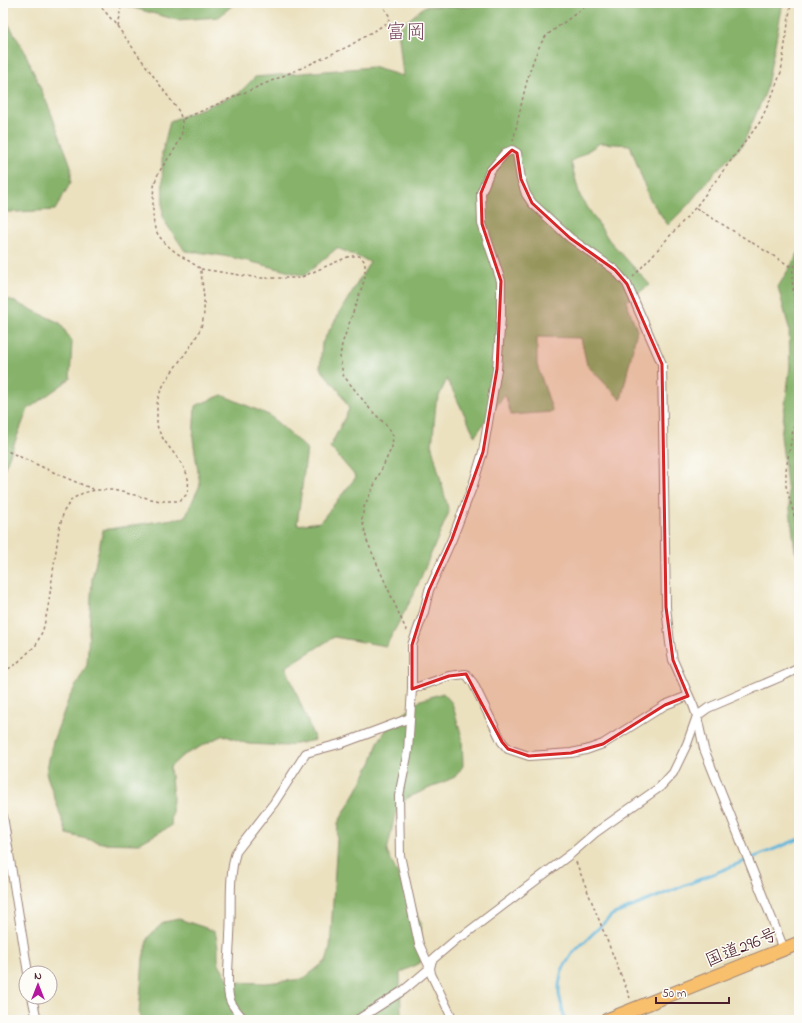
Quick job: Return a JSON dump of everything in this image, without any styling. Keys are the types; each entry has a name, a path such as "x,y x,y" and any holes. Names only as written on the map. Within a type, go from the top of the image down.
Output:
{"highway":[{"name":"国道296号","path":"607,1020 799,944"}],"street":[{"path":"453,1020 431,974 430,968 419,944 400,855 399,796 408,751 412,689 412,645 424,612 429,590 473,485 483,452 497,369 501,316 501,281 482,224 481,193 490,171 498,160 508,151 512,150 517,153 521,179 526,194 532,203 570,238 615,270 627,284 662,364 666,607 673,660 688,696 694,705 704,749 784,950"},
{"path":"357,1020 404,990 430,968 432,960 459,937 464,935 572,853 595,833 660,787 673,773 687,744 697,716 708,708 799,668"},
{"path":"412,689 449,676 466,674 473,683 502,742 508,749 529,756 571,753 603,744 660,708 688,696"},
{"path":"244,1020 230,1000 228,987 231,932 231,886 233,861 236,852 274,803 306,753 343,743 410,718"},
{"path":"3,816 27,965"},
{"path":"33,1005 36,1020"}],"path":[{"path":"98,3 117,26 183,119 181,134 176,147 155,182 153,214 156,230 164,241 200,269 259,278 299,278 350,256 360,256 365,262 365,278 342,344 340,357 343,375 370,409 389,428 393,436 392,447 364,507 362,518 367,541 412,645"},
{"path":"117,26 123,3"},
{"path":"183,119 349,46 387,23 390,17 381,3"},
{"path":"512,150 531,67 542,41 547,35 590,3"},
{"path":"627,284 695,208 760,122 781,72 791,3"},
{"path":"695,208 793,268"},
{"path":"799,260 793,268 793,294 799,341"},
{"path":"3,672 15,665 36,645 43,630 48,608 59,529 64,511 72,499 83,493 95,490 113,490 160,501 180,501 188,494 188,478 182,465 163,438 157,424 157,404 160,391 194,342 202,325 204,310 200,269"},
{"path":"799,396 786,470 786,486 799,533"},
{"path":"3,449 64,478 95,490"},
{"path":"572,853 630,999"}],"highlighted area":[{"path":"512,150 517,153 521,179 532,203 570,238 615,270 627,284 662,364 666,607 673,660 688,696 665,705 603,744 571,753 529,756 508,749 502,742 466,674 449,676 412,689 412,645 429,590 452,539 483,452 497,369 501,281 482,224 481,193 490,171"}],"green space":[{"path":"121,3 235,3 219,17 177,20 126,6"},
{"path":"475,3 783,3 766,91 742,146 714,173 688,205 668,225 649,198 630,145 600,143 571,162 580,196 609,240 650,285 626,301 637,330 621,400 587,365 581,338 537,337 537,365 553,412 511,415 505,394 475,436 447,379 436,403 432,447 449,512 412,598 386,646 334,637 286,667 315,740 286,746 248,744 223,735 182,756 170,767 173,798 171,826 138,844 102,843 67,834 46,773 53,741 69,698 87,665 92,579 103,530 185,517 200,485 193,439 195,406 222,395 269,415 307,449 297,525 320,522 356,477 330,447 349,409 340,392 320,368 322,343 370,262 337,248 304,276 230,257 185,251 163,219 162,153 170,121 238,94 255,77 372,67 403,76 398,29 425,6 471,7"},
{"path":"3,15 24,50 50,110 71,166 71,182 55,210 3,212"},
{"path":"799,252 799,558 795,551 781,436 790,367 789,328 778,287"},
{"path":"3,298 11,300 60,323 72,342 70,379 28,409 3,472"},
{"path":"443,693 452,703 462,737 463,766 455,777 407,798 395,814 387,852 421,923 421,962 400,973 400,1020 142,1020 139,1013 143,958 148,937 164,922 179,919 215,931 218,947 218,962 230,982 265,983 303,979 326,961 330,948 338,823 372,761 378,742 389,726 421,700"}],"waterway":[{"path":"565,1020 559,994 562,970 572,954 612,915 799,839"}],"district":[{"name":"富岡","path":"406,31"}]}
